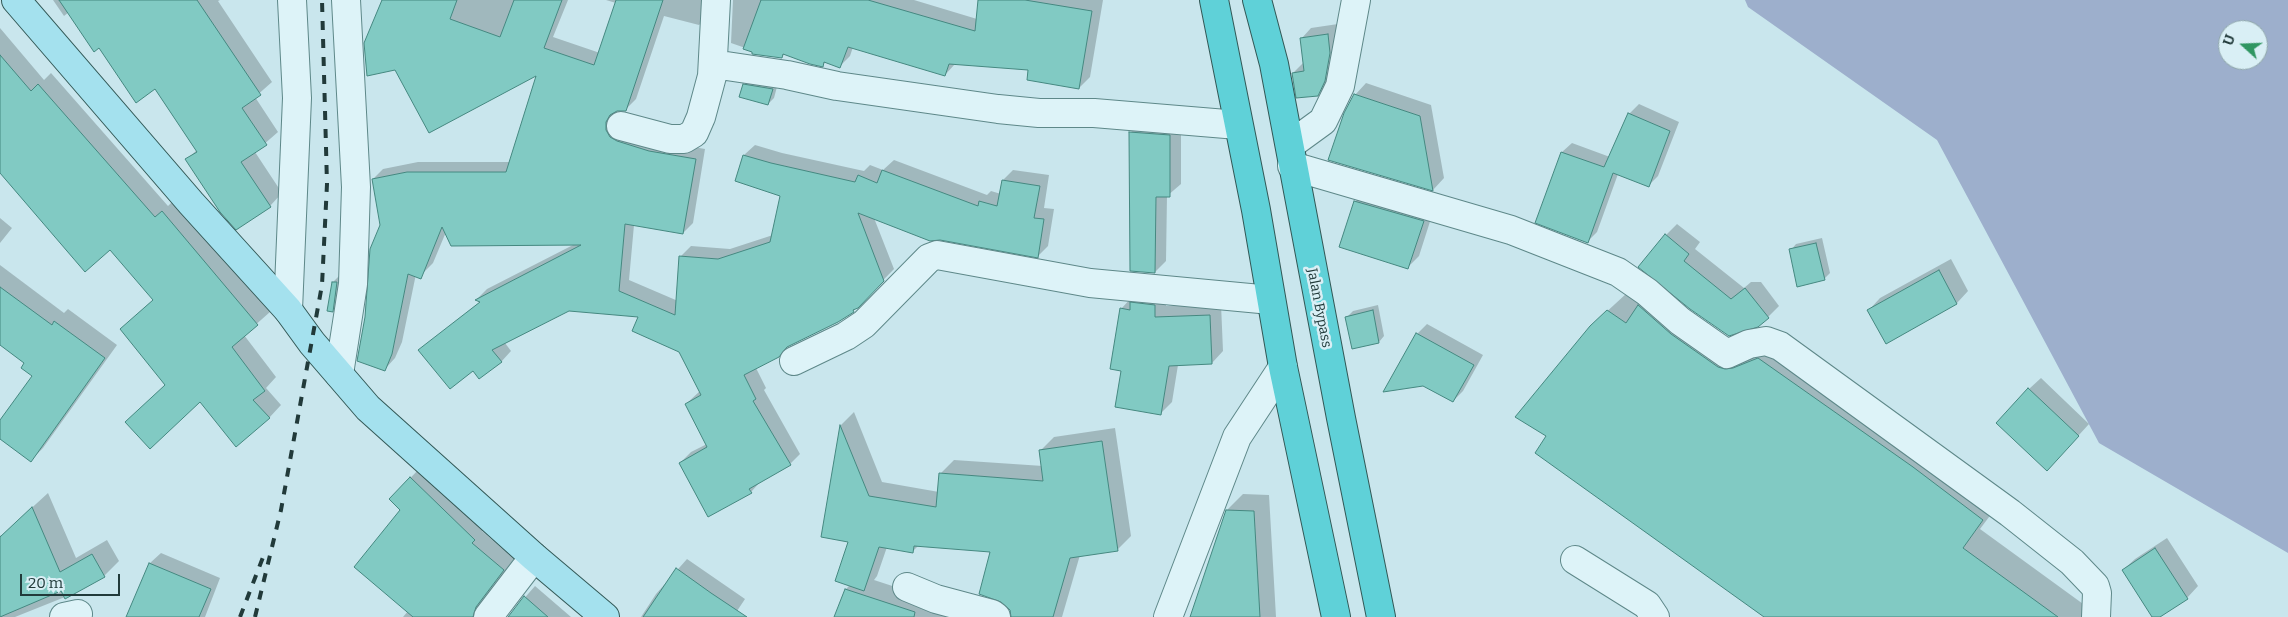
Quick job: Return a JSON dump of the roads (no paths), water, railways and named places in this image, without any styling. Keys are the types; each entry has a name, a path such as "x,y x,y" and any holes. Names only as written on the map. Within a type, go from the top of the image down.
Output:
{"highway":[{"path":"1214,0 1256,210 1283,367 1336,617"},
{"name":"Jalan Bypass","path":"1257,0 1274,64 1381,617"}],"main road":[{"path":"16,0 191,203 288,310 368,408 534,557 605,617"}],"street":[{"path":"288,310 297,98 292,0"},
{"path":"339,374 354,284 356,187 346,0"},
{"path":"621,126 670,139 684,138 694,133 701,117 712,76 716,0"},
{"path":"1356,0 1340,86 1323,121 1291,156 1511,230 1618,272 1647,292 1680,321 1728,354 1749,344 1766,341 1780,346 2010,513 2072,562 2095,586 2097,593 2096,617"},
{"path":"713,64 787,75 837,86 998,109 1039,113 1094,113 1238,125"},
{"path":"794,361 846,336 864,324 929,258 937,255 1090,283 1271,300"},
{"path":"1168,617 1237,437 1283,367"},
{"path":"488,617 534,557"},
{"path":"1575,560 1647,605 1655,617"},
{"path":"907,587 936,599 992,614 996,617"}],"railway":[{"path":"255,617 281,510 322,285 327,184 322,0"},
{"path":"240,617 265,552"}]}
